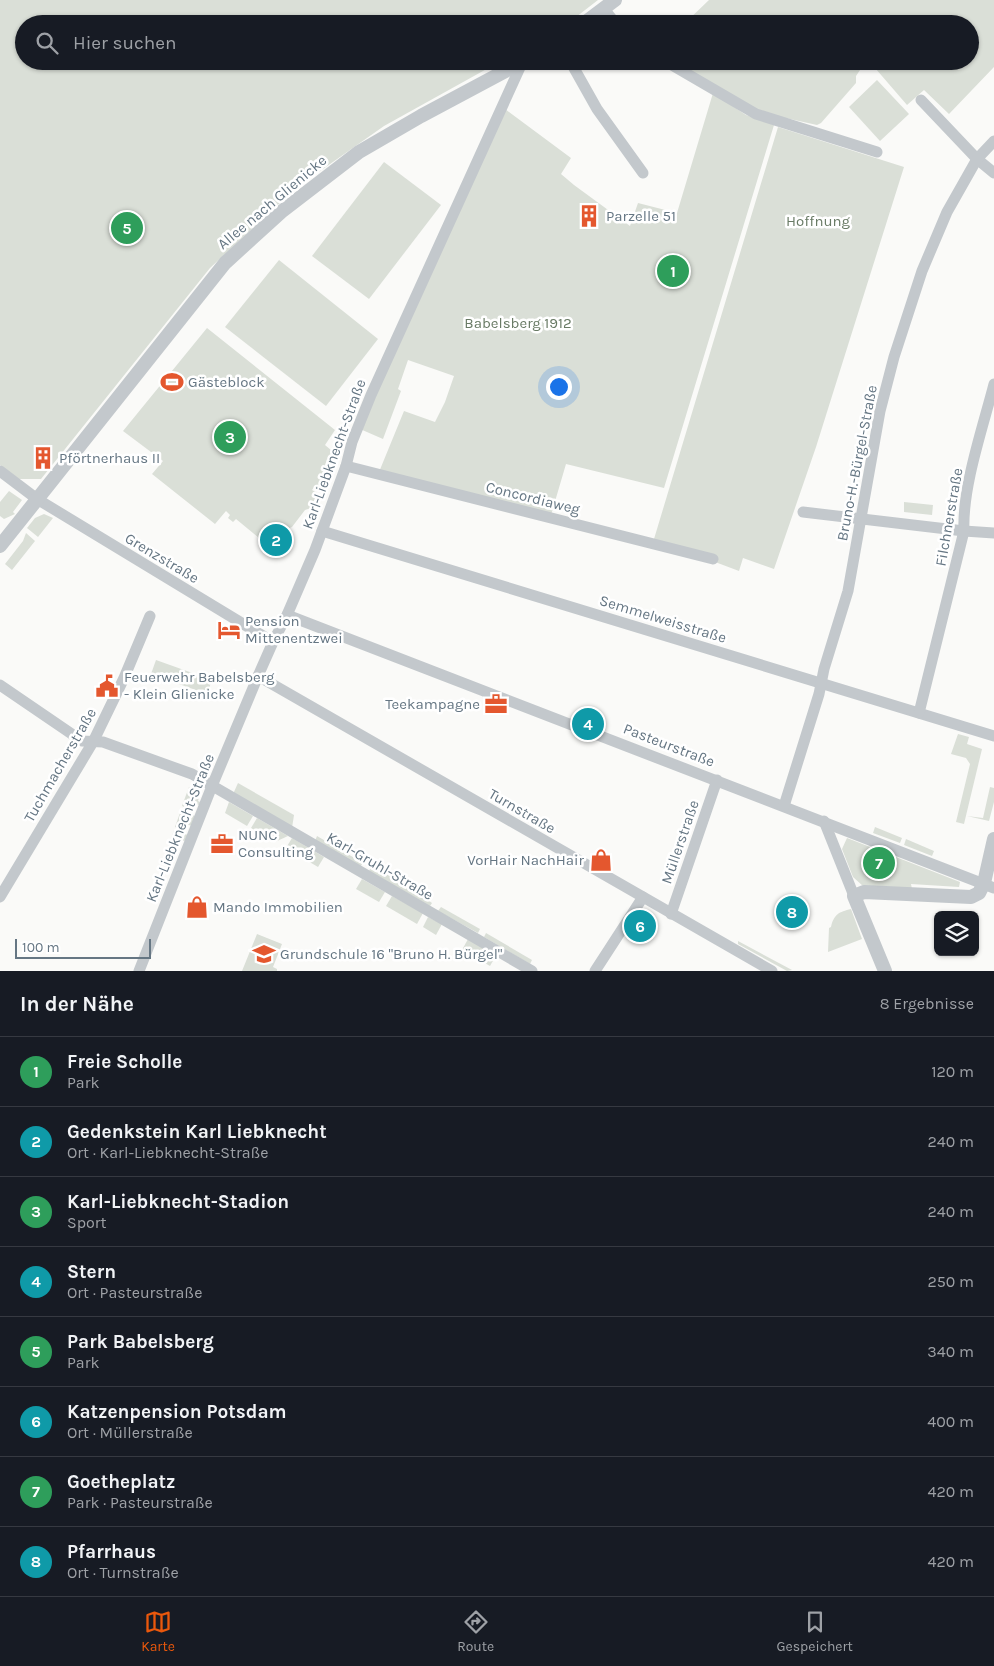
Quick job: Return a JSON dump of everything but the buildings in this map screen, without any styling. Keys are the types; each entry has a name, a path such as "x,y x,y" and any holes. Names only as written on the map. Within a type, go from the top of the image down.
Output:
{"street":[{"path":"596,15 610,5"},
{"name":"Allee nach Glienicke","path":"0,546 224,263 281,212 359,152 421,116 508,70"},
{"name":"Karl-Liebknecht-Straße","path":"139,971 212,786 273,642 288,615 322,531 371,395 519,70"},
{"path":"575,70 597,109 643,172"},
{"path":"680,70 756,114 877,152"},
{"path":"921,100 994,173"},
{"name":"Bruno-H.-Bürgel-Straße","path":"784,806 848,591 880,411 902,331 922,271 947,212 978,159 994,141"},
{"name":"Filchnerstraße","path":"919,713 964,531 964,517 972,470 994,384"},
{"name":"Concordiaweg","path":"346,466 713,559"},
{"name":"Grenzstraße","path":"0,471 37,499 273,642"},
{"path":"803,512 994,533"},
{"name":"Semmelweisstraße","path":"322,531 994,736"},
{"name":"Pasteurstraße","path":"288,615 989,886"},
{"name":"Tuchmacherstraße","path":"0,898 93,742 124,678 150,616"},
{"name":"Turnstraße","path":"258,676 772,971"},
{"name":"Karl-Gruhl-Straße","path":"0,685 82,741 103,742 192,774 532,971"},
{"name":"Müllerstraße","path":"671,914 717,780"},
{"path":"824,822 884,971"},
{"path":"854,896 864,892 971,897 989,886 994,839"},
{"name":"Müllerstraße","path":"595,971 642,897"}],"green space":[{"path":"0,0 598,0 579,15 15,15 15,70 485,70 384,126 296,188 210,268 41,479 19,479 0,465"},
{"path":"709,0 994,0 994,67 949,114 924,90 907,105 877,70 979,70 979,15 693,15"},
{"path":"689,70 860,70 856,76 856,83 821,123 817,125 763,113"},
{"path":"877,80 909,114 880,141 849,107"},
{"name":"Babelsberg 1912","path":"713,93 746,115 774,125 664,488 566,464 551,515 379,472 404,411 435,422 445,402 454,376 408,360 398,389 401,391 383,439 360,429 505,109 571,158 561,174 630,226 638,203 677,213"},
{"name":"Hoffnung","path":"778,127 904,167 816,447 774,569 743,558 739,571 654,539"},
{"path":"384,162 441,205 369,299 312,256"},
{"path":"279,260 378,339 326,406 225,327"},
{"path":"207,328 335,430 325,445 338,456 325,472 319,488 315,486 312,490 317,493 311,508 305,510 292,527 277,533 269,526 259,538 236,519 233,522 228,518 230,515 226,511 215,524 152,474 163,461 123,431"},
{"path":"9,491 22,500 13,512 15,514 4,519 0,516 0,502"},
{"path":"904,502 933,505 932,515 904,512"},
{"path":"44,514 53,518 38,537 27,528 35,518"},
{"path":"26,533 35,541 12,570 5,564 23,541"},
{"path":"156,660 212,680 207,694 151,674"},
{"path":"958,734 969,737 967,744 982,749 964,824 956,822 970,764 966,758 951,754"},
{"path":"193,782 201,790 198,801 200,802 199,805 191,802 189,809 182,806 189,787 191,788"},
{"path":"238,783 294,815 292,828 233,794"},
{"path":"990,787 994,788 994,802 989,821 967,816 983,818"},
{"path":"229,802 253,816 247,826 225,813"},
{"path":"181,810 195,816 192,826 184,823 181,829 175,827"},
{"path":"257,818 288,836 275,842 251,828"},
{"path":"875,827 902,838 900,843 873,833"},
{"path":"174,830 188,835 186,841 179,840 178,851 168,848"},
{"path":"317,836 363,863 360,867 315,841"},
{"path":"292,838 324,857 318,867 286,848"},
{"path":"847,838 960,882 959,887 911,884 912,889 863,886 853,877 842,849"},
{"path":"906,839 934,851 932,856 904,845"},
{"path":"374,862 384,867 381,871 396,880 399,875 429,893 426,899 432,903 430,906 369,871"},
{"path":"362,879 385,892 379,902 356,889"},
{"path":"392,896 423,913 417,924 386,906"},
{"path":"441,907 480,929 478,933 438,911"},
{"path":"851,909 862,939 828,952 829,928 835,916"},
{"path":"428,917 442,924 436,935 423,927"},
{"path":"486,933 532,960 530,964 484,937"},
{"name":"Grundschule 16 \"Bruno H. Bürgel\"","path":"257,934 282,944 273,967 277,971 242,971"},
{"path":"468,939 494,954 494,959 490,966 462,950"},
{"path":"738,941 792,970 787,971 738,944"}],"place":[{"name":"Parzelle 51","path":"589,216"},
{"name":"Park Babelsberg","path":"127,228"},
{"name":"Freie Scholle","path":"673,271"},
{"name":"Gästeblock","path":"172,382"},
{"name":"Karl-Liebknecht-Stadion","path":"230,437"},
{"name":"Pförtnerhaus II","path":"43,458"},
{"name":"Gedenkstein Karl Liebknecht","path":"276,540"},
{"name":"Pension Mittenentzwei","path":"229,630"},
{"name":"Feuerwehr Babelsberg - Klein Glienicke","path":"107,686"},
{"name":"Teekampagne","path":"496,704"},
{"name":"Stern","path":"588,724"},
{"name":"NUNC Consulting","path":"222,844"},
{"name":"VorHair NachHair","path":"601,860"},
{"name":"Goetheplatz","path":"879,863"},
{"name":"Mando Immobilien","path":"197,907"},
{"name":"Pfarrhaus","path":"792,912"},
{"name":"Katzenpension Potsdam","path":"640,926"},
{"name":"Grundschule 16 \"Bruno H. Bürgel\"","path":"264,954"}]}
